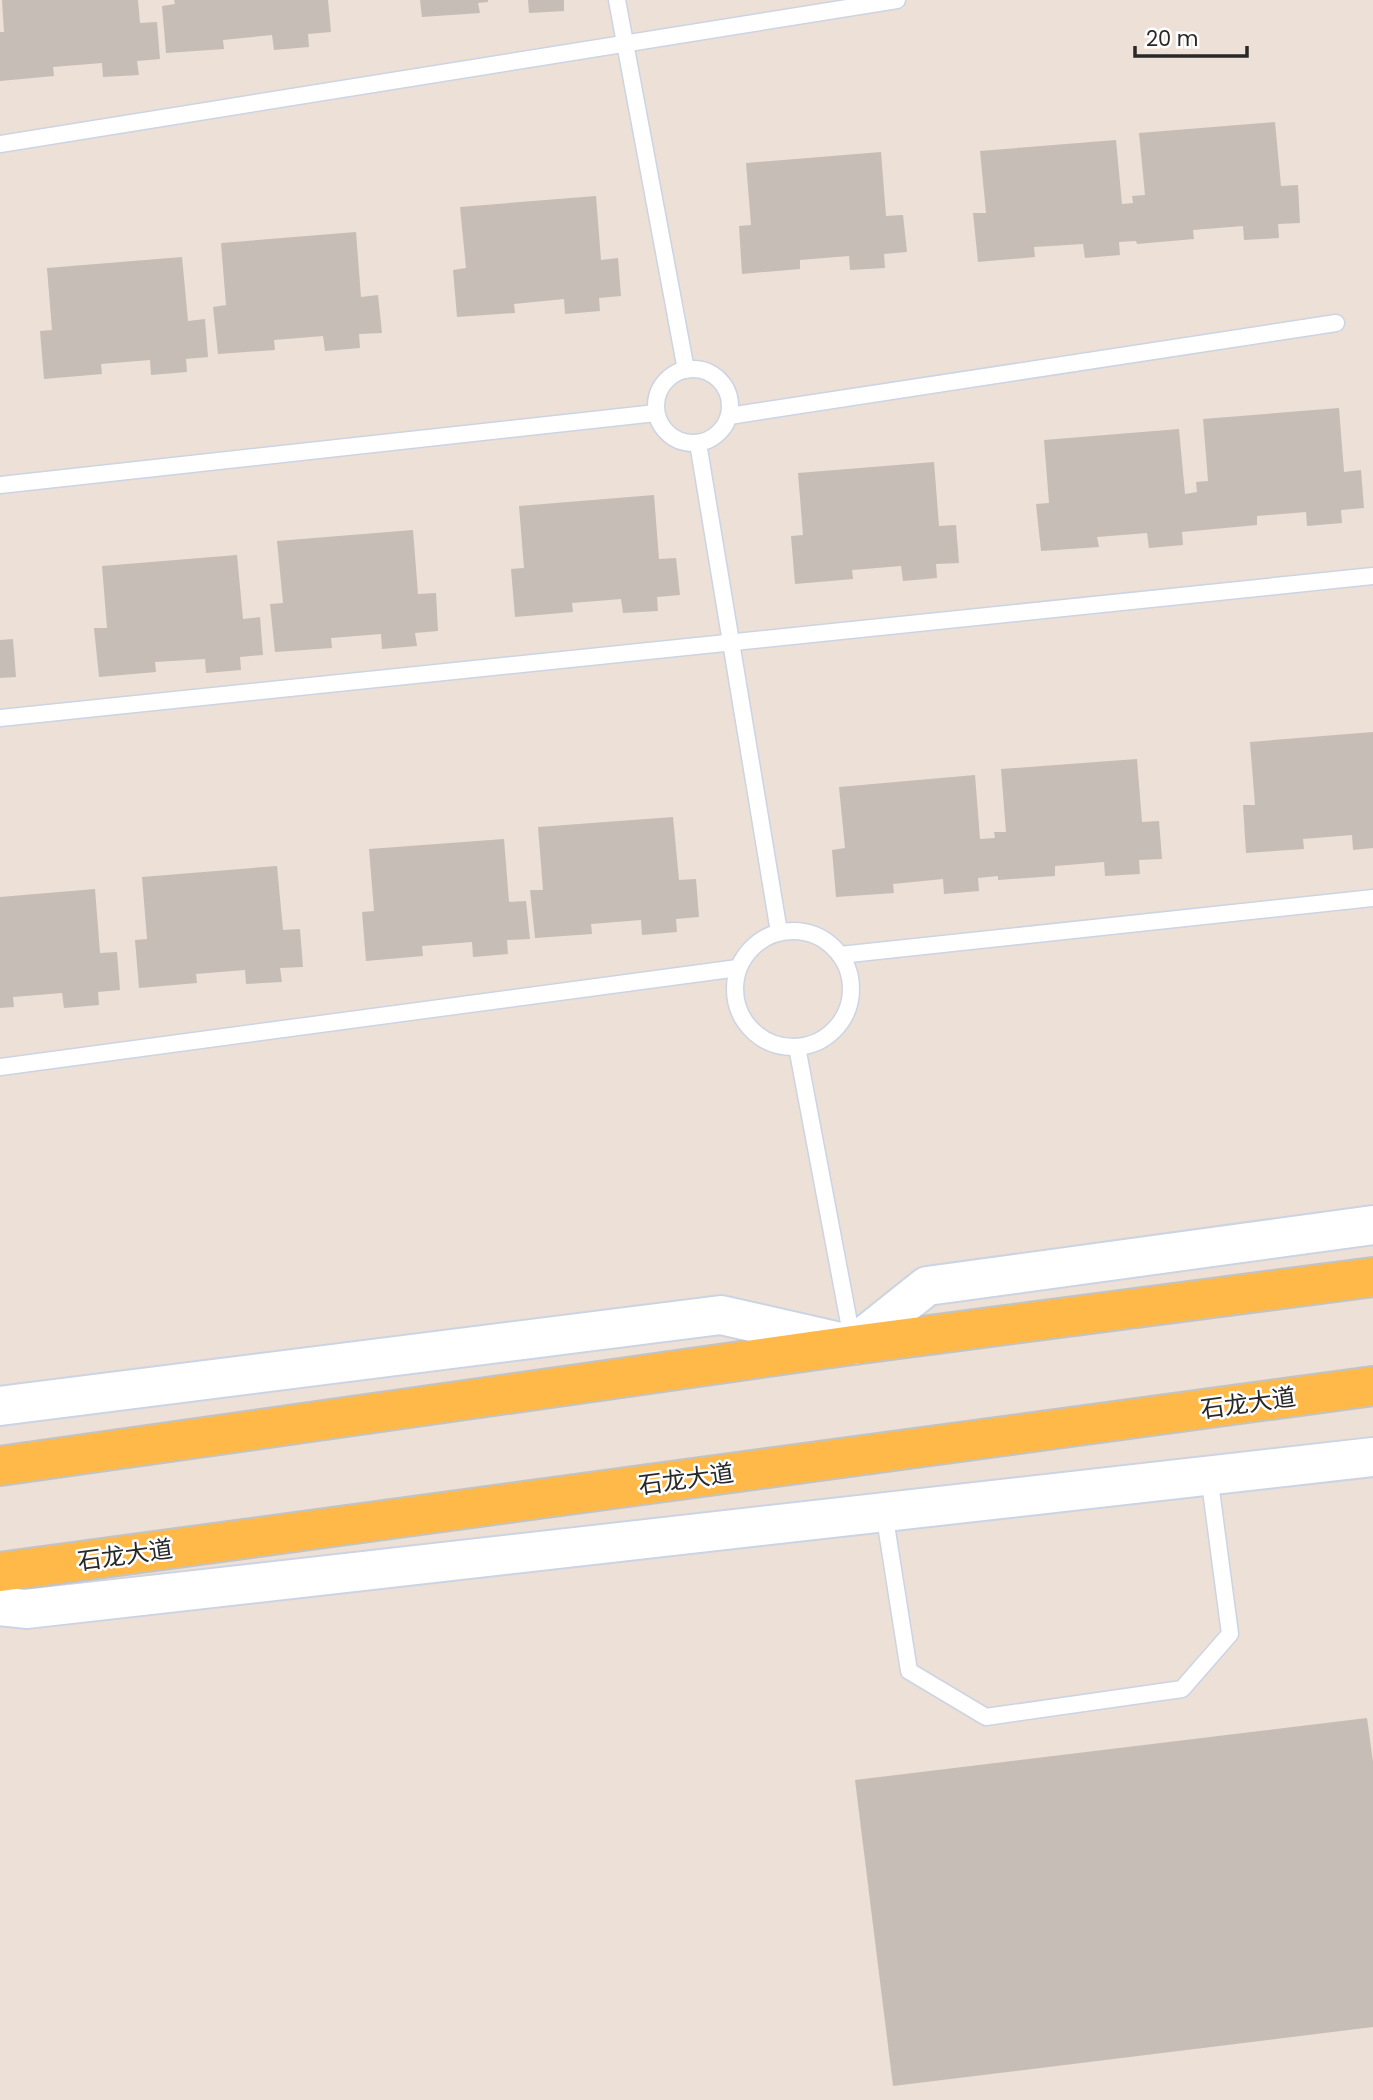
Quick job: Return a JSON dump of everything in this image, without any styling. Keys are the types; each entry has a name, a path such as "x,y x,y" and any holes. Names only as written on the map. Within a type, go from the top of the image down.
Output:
{"main road":[{"path":"0,1466 853,1345 1373,1277"},
{"name":"石龙大道","path":"0,1572 1373,1386"}],"street":[{"path":"0,1406 721,1315 853,1345 927,1286 1373,1225"},
{"name":"石龙大道","path":"0,1606 40,1608 1373,1457"}],"lane":[{"path":"617,0 686,370"},
{"path":"0,144 897,0"},
{"path":"729,416 1336,323"},
{"path":"686,370 701,370 715,376 725,387 730,401 729,416 723,429 712,439 698,443 671,437 661,426 656,413 656,398 662,385 672,375 686,370"},
{"path":"0,485 656,413"},
{"path":"698,443 779,932"},
{"path":"0,718 1373,576"},
{"path":"840,955 1373,898"},
{"path":"779,932 813,934 828,943 840,955 848,970 851,987 849,1005 842,1021 830,1034 814,1043 797,1047 779,1045 762,1038 747,1025 738,1008 734,988 738,968 748,951 763,939 779,932"},
{"path":"0,1067 738,968"},
{"path":"797,1047 853,1345"},
{"path":"884,1512 909,1671 986,1717 1182,1689 1230,1634 1209,1475"}],"building":[{"path":"2,0 138,0 140,23 157,22 160,59 137,61 139,75 103,77 102,63 53,67 54,76 0,81 0,32 4,32"},
{"path":"174,0 328,0 331,32 308,34 309,47 274,50 272,35 223,40 224,49 166,53 162,6 175,4"},
{"path":"420,0 488,2 478,3 480,13 422,17"},
{"path":"528,0 564,0 564,11 529,13"},
{"path":"1275,122 1281,186 1298,185 1300,223 1278,224 1279,238 1244,240 1243,226 1193,230 1194,239 1137,244 1136,241 1119,242 1120,255 1085,258 1083,244 1034,247 1035,257 978,262 973,213 986,213 980,151 1116,140 1122,204 1133,203 1132,196 1145,195 1139,133"},
{"path":"881,152 886,216 903,215 907,252 884,254 885,268 850,270 849,256 800,260 800,269 742,274 739,226 751,225 746,163"},
{"path":"596,196 601,260 618,258 621,296 599,298 600,311 565,314 564,299 514,304 515,313 457,317 453,270 466,268 460,207"},
{"path":"356,232 361,297 378,295 382,333 359,334 360,348 325,351 323,336 274,340 275,350 218,354 213,307 226,305 221,243"},
{"path":"182,257 188,321 205,319 208,357 186,359 187,372 151,375 150,360 101,364 102,374 44,379 40,331 52,330 47,268"},
{"path":"1339,408 1344,472 1361,470 1364,508 1341,510 1342,523 1307,526 1306,512 1257,516 1257,525 1182,532 1183,545 1149,548 1147,533 1097,537 1099,547 1041,551 1036,504 1049,503 1044,440 1179,429 1185,494 1197,492 1196,482 1208,481 1203,419"},
{"path":"934,462 939,526 956,525 959,563 936,564 937,578 903,581 901,566 852,570 853,579 795,584 791,536 803,535 798,473"},
{"path":"654,495 659,559 676,558 680,595 657,597 658,611 623,613 621,599 572,603 573,612 515,617 511,569 524,568 519,506"},
{"path":"413,530 418,594 436,593 438,631 415,633 417,646 382,649 381,634 331,638 332,648 275,652 270,604 283,603 277,541"},
{"path":"237,555 243,619 260,617 263,655 240,657 241,670 206,673 205,659 155,662 156,672 99,677 94,628 107,628 102,566"},
{"path":"13,639 16,677 0,678 0,640"},
{"path":"1373,732 1373,848 1353,850 1352,835 1303,839 1304,849 1246,853 1243,805 1255,805 1250,742"},
{"path":"1137,759 1142,822 1159,821 1162,859 1139,860 1140,874 1105,876 1104,862 1055,866 1055,876 998,880 998,876 978,878 979,891 944,894 943,879 893,884 894,893 836,897 832,850 845,848 839,787 975,775 980,839 995,838 994,832 1006,832 1001,769"},
{"path":"673,817 679,880 696,879 699,917 676,919 677,932 642,935 641,920 591,924 592,934 535,938 530,890 543,890 538,827"},
{"path":"504,839 509,902 526,901 530,939 507,940 508,954 473,957 472,942 422,946 423,956 366,961 362,912 374,911 369,849"},
{"path":"277,866 283,930 300,929 303,967 280,968 282,982 246,984 245,970 196,974 197,983 139,988 135,940 147,939 142,877"},
{"path":"95,889 100,953 117,952 120,990 98,992 99,1005 64,1008 62,993 13,997 14,1007 0,1008 0,897"},
{"path":"1367,1718 1373,1762 1373,2027 893,2086 855,1780"}]}
